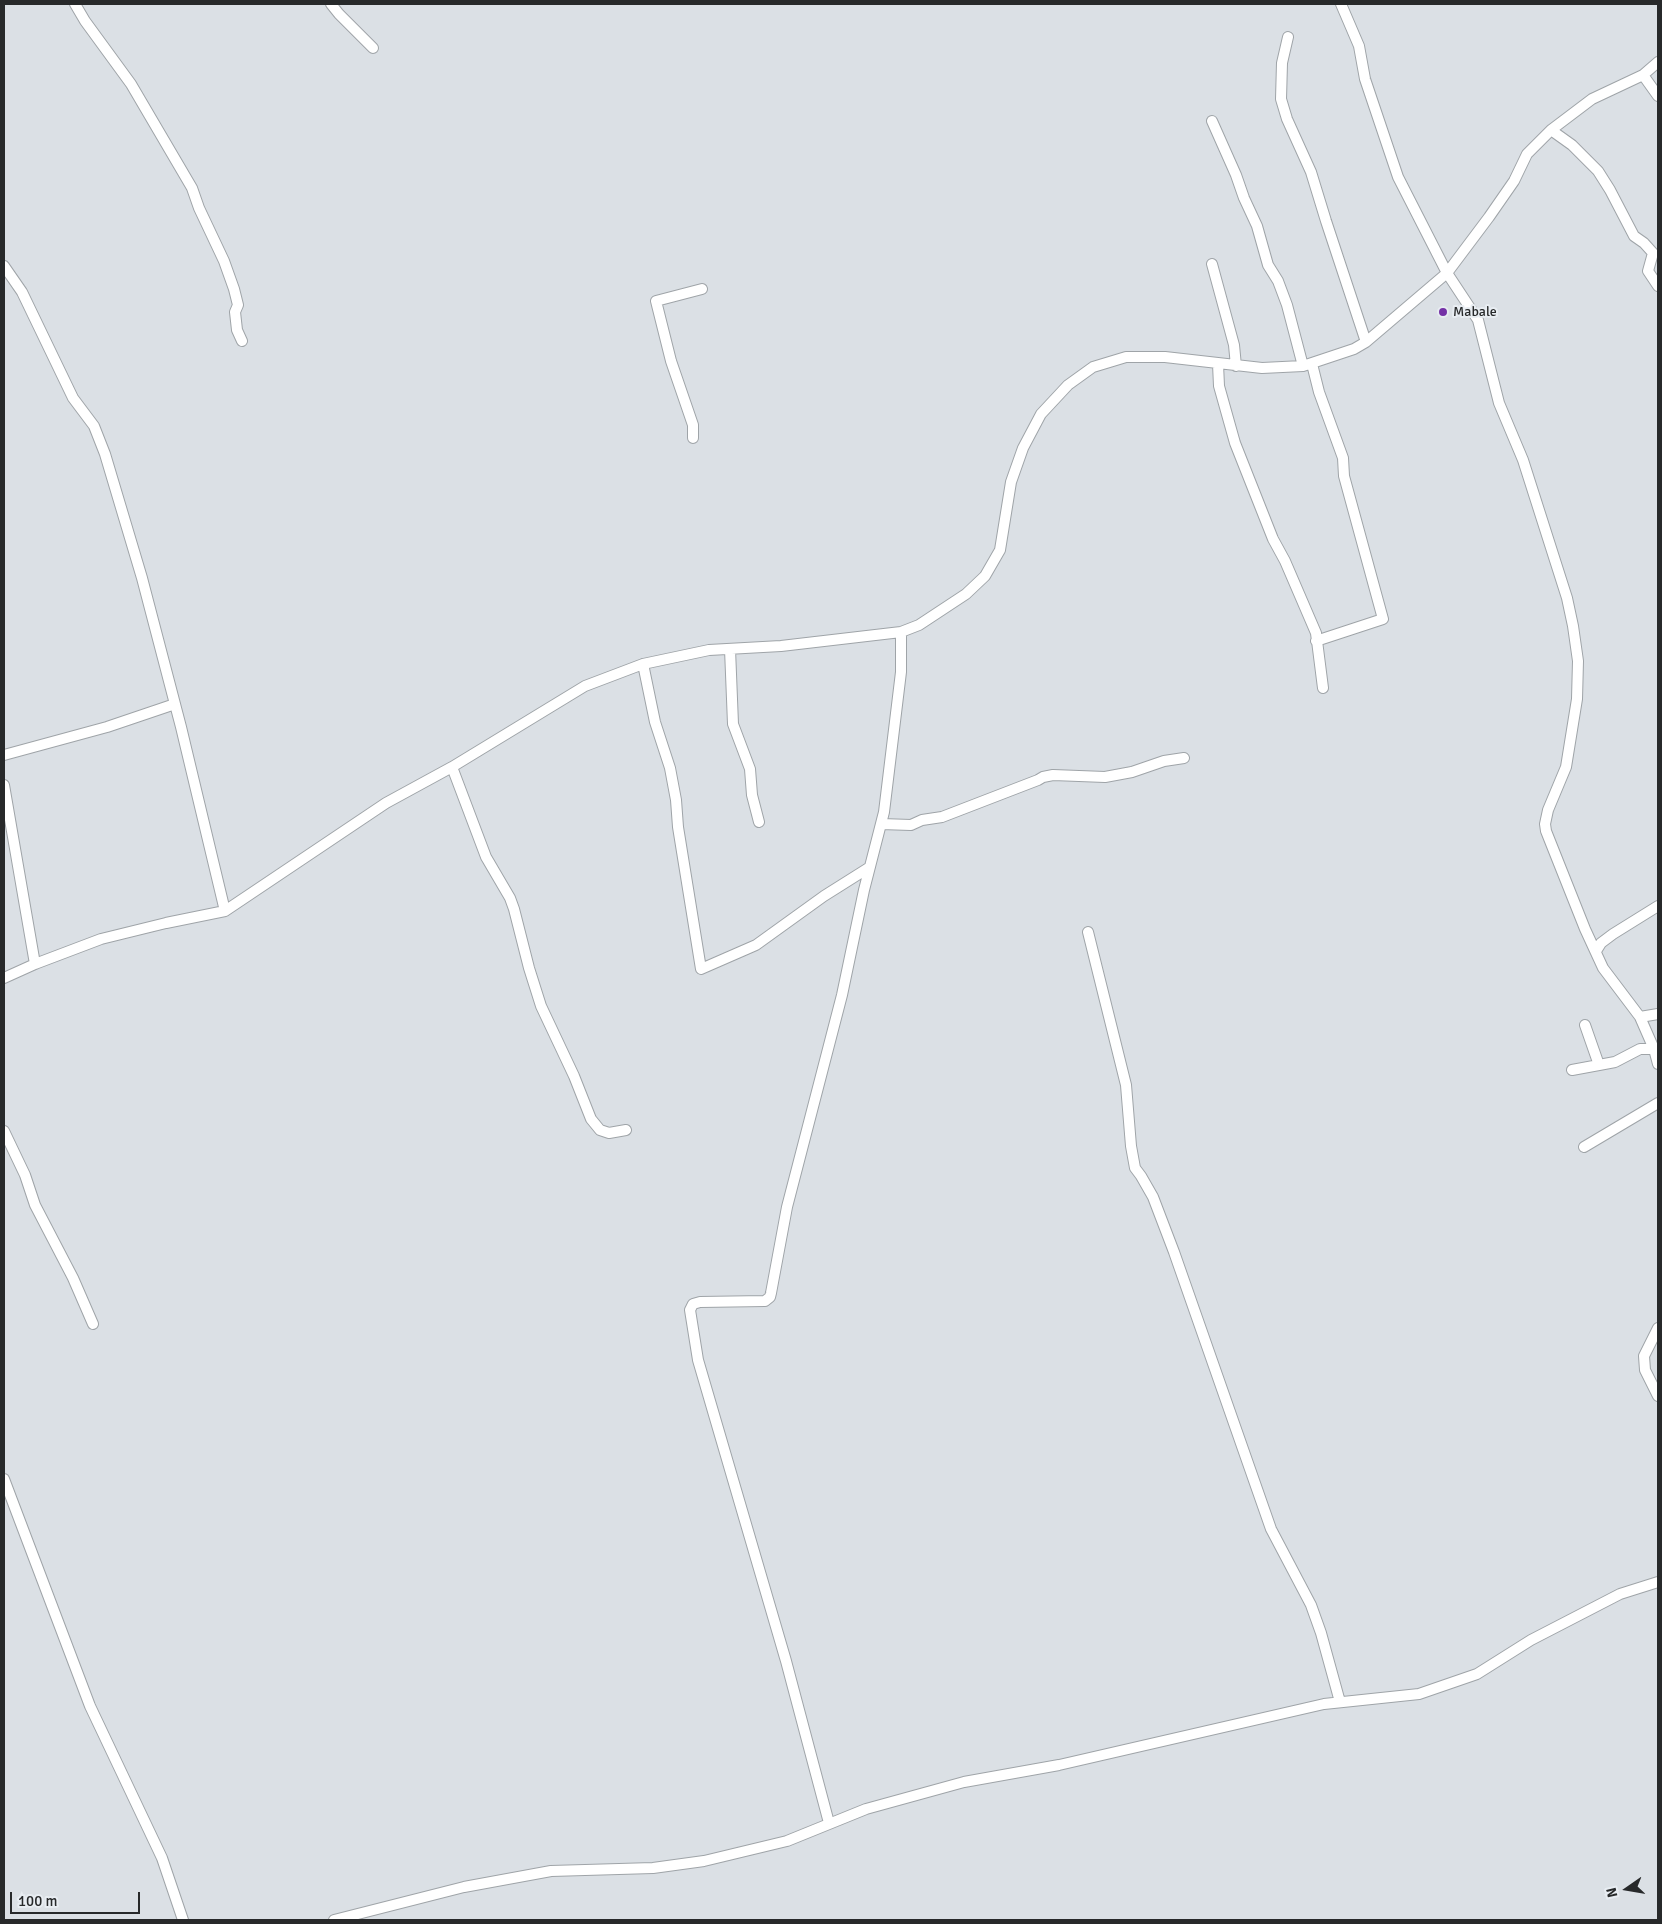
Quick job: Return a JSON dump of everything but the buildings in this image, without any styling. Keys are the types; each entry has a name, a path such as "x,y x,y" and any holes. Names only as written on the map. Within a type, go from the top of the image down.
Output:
{"street":[{"path":"75,4 85,21 131,84 192,188 199,208 224,261 234,289 238,305 235,312 242,341"},
{"path":"331,4 373,48"},
{"path":"1342,4 1359,46 1368,88 1398,177 1446,273 1478,320 1499,403 1523,460 1545,524 1574,626 1578,661 1577,699 1566,767 1548,810 1546,831 1603,968 1640,1017 1654,1049 1658,1064"},
{"path":"1288,37 1282,63 1281,99 1287,119 1311,172 1366,342"},
{"path":"4,978 35,964 101,940 166,923 225,911 386,803 452,767 585,686 643,664 709,650 781,646 901,632 919,625 966,594 985,576 1000,550 1011,482 1023,448 1040,414 1068,385 1093,367 1126,358 1165,357 1262,368 1307,365 1354,349 1366,342 1446,273 1489,218 1514,181 1527,154 1551,130 1592,99 1643,74 1658,62"},
{"path":"1643,74 1658,96"},
{"path":"1212,121 1257,226 1268,264 1278,280 1307,365 1343,458 1344,476 1383,619 1316,641"},
{"path":"1551,130 1572,145 1598,171 1634,236 1653,253 1648,271 1658,286"},
{"path":"1212,264 1234,345 1236,366"},
{"path":"4,266 22,292 73,398 94,426 101,444 142,578 225,911"},
{"path":"693,438 693,425 671,361 656,302 702,289"},
{"path":"1218,364 1219,386 1235,443 1273,539 1285,561 1304,609 1316,632 1323,688"},
{"path":"829,1823 786,1661 698,1360 690,1310 693,1304 700,1302 765,1301 770,1297 787,1207 842,995 884,812 901,672 901,632"},
{"path":"730,649 732,724 750,769 752,795 759,822"},
{"path":"643,664 655,722 670,768 701,969 756,945 824,896 870,867"},
{"path":"4,755 107,727 174,704"},
{"path":"881,824 911,825 922,820 942,818 1052,775 1105,777 1132,772 1164,761 1184,758"},
{"path":"452,767 486,856 510,898 541,1006 574,1076 591,1119 600,1130 609,1133 626,1130"},
{"path":"4,785 35,964"},
{"path":"1596,951 1601,943 1612,934 1658,906"},
{"path":"1088,932 1126,1085 1131,1146 1135,1168 1152,1197 1174,1252 1271,1529 1311,1605 1321,1633 1340,1702"},
{"path":"1640,1017 1658,1014"},
{"path":"1585,1025 1599,1065"},
{"path":"1572,1070 1615,1062 1640,1049 1654,1049"},
{"path":"1584,1147 1658,1103"},
{"path":"4,1131 25,1175 35,1205 73,1278 93,1324"},
{"path":"1658,1328 1644,1356 1644,1370 1658,1396"},
{"path":"4,1479 90,1706 162,1858 183,1920"},
{"path":"334,1920 464,1887 551,1870 653,1868 704,1861 787,1841 866,1808 964,1782 1059,1765 1296,1710 1340,1702 1418,1694 1476,1674 1531,1640 1620,1594 1658,1582"}],"place":[{"name":"Mabale","path":"1443,312"}]}
